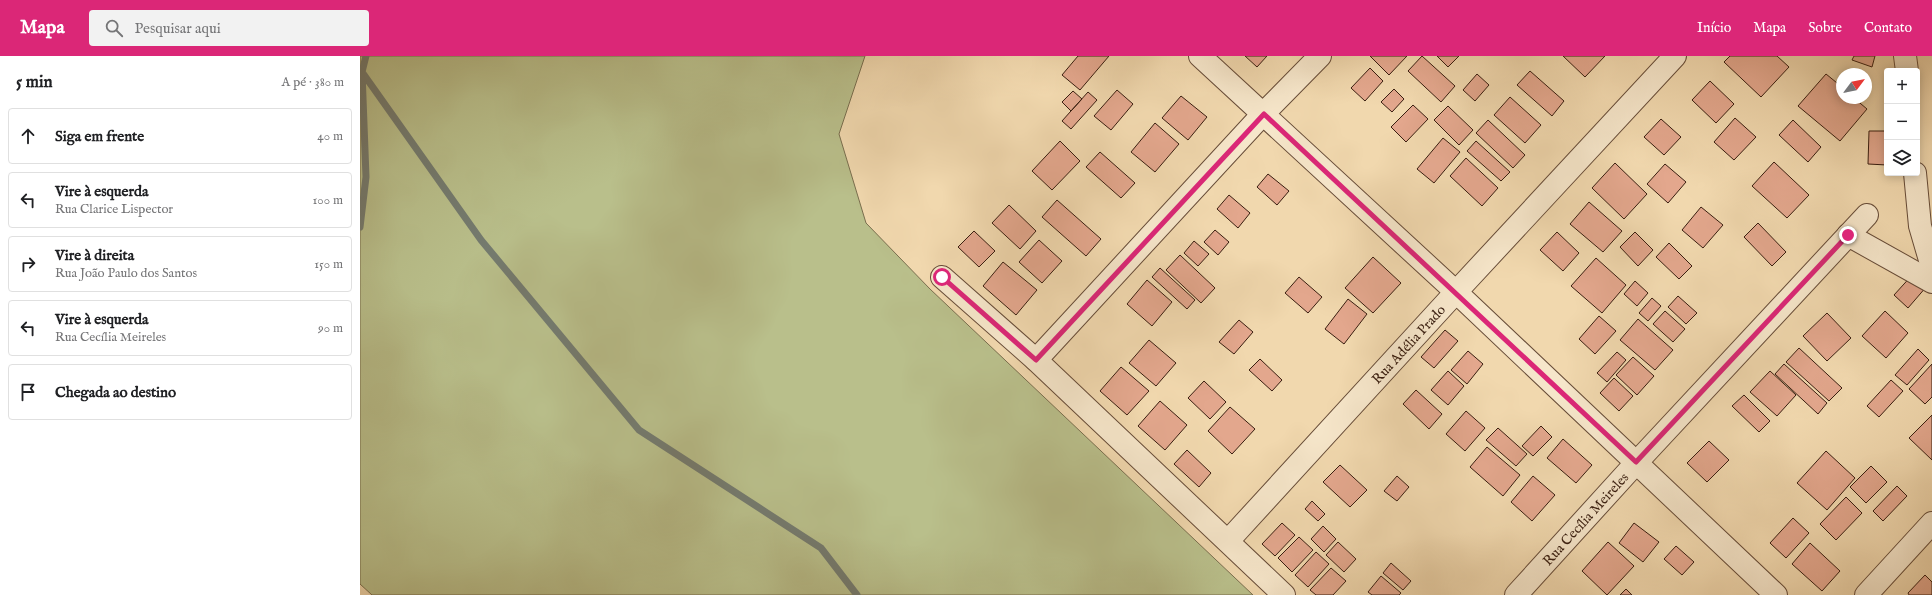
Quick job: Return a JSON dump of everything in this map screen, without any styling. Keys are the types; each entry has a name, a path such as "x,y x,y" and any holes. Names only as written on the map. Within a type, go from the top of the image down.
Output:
{"street":[{"path":"1200,56 1456,292 1776,595"},
{"path":"1036,360 1264,114 1320,56"},
{"path":"1905,56 1907,68"},
{"name":"Rua Adélia Prado","path":"1228,541 1456,292 1674,58"},
{"path":"1916,176 1920,226 1932,267"},
{"name":"Rua Cecília Meireles","path":"1516,595 1636,462 1867,215"},
{"path":"1848,235 1932,282"},
{"path":"942,277 1036,360 1284,595"},
{"path":"1866,595 1932,523"}],"green space":[{"path":"360,56 865,56 839,134 866,223 930,289 1253,595 372,595 360,584"}],"building":[{"path":"1078,56 1109,56 1080,90 1062,75"},
{"path":"1245,56 1267,56 1257,67"},
{"path":"1370,56 1407,56 1389,75"},
{"path":"1422,56 1455,86 1441,102 1408,71"},
{"path":"1437,56 1459,56 1448,67"},
{"path":"1563,56 1605,56 1585,77"},
{"path":"1730,56 1777,56 1789,67 1761,97 1724,62"},
{"path":"1854,56 1875,56 1872,67 1852,60"},
{"path":"1370,68 1383,81 1365,101 1351,88"},
{"path":"1530,71 1564,101 1552,116 1517,85"},
{"path":"1477,74 1489,85 1475,101 1463,90"},
{"path":"1826,74 1836,82 1836,104 1861,104 1867,109 1840,141 1798,106"},
{"path":"1710,81 1734,104 1716,123 1692,100"},
{"path":"1394,89 1404,99 1392,112 1381,102"},
{"path":"1117,90 1133,104 1111,130 1094,116"},
{"path":"1073,91 1082,99 1071,111 1062,102"},
{"path":"1088,92 1097,100 1071,129 1062,121"},
{"path":"1181,96 1207,117 1188,140 1162,118"},
{"path":"1510,97 1541,125 1525,143 1494,115"},
{"path":"1413,105 1428,119 1406,142 1391,127"},
{"path":"1448,106 1473,130 1459,145 1434,120"},
{"path":"1735,118 1756,137 1734,160 1714,142"},
{"path":"1661,119 1681,137 1664,155 1644,137"},
{"path":"1488,120 1525,155 1513,168 1476,133"},
{"path":"1793,120 1821,147 1808,162 1779,135"},
{"path":"1155,123 1179,144 1155,172 1131,152"},
{"path":"1869,131 1884,131 1884,165 1868,164"},
{"path":"1443,138 1460,152 1434,183 1417,169"},
{"path":"1060,141 1080,161 1052,190 1032,171"},
{"path":"1476,141 1510,172 1501,181 1467,151"},
{"path":"1100,152 1135,183 1121,198 1086,167"},
{"path":"1466,158 1498,188 1482,206 1450,176"},
{"path":"1774,162 1809,195 1787,218 1752,186"},
{"path":"1615,163 1647,194 1624,219 1592,188"},
{"path":"1665,164 1686,182 1668,203 1647,184"},
{"path":"1268,174 1289,191 1277,205 1257,187"},
{"path":"1229,195 1250,213 1238,228 1217,209"},
{"path":"1057,200 1101,239 1086,256 1042,217"},
{"path":"1589,202 1622,231 1603,252 1570,224"},
{"path":"1009,205 1036,231 1020,249 992,223"},
{"path":"1701,207 1723,225 1703,248 1682,230"},
{"path":"1758,223 1786,252 1772,266 1744,237"},
{"path":"1215,230 1229,242 1218,255 1204,242"},
{"path":"974,231 995,251 979,267 958,247"},
{"path":"1557,232 1579,253 1563,271 1540,250"},
{"path":"1635,232 1653,250 1638,266 1620,247"},
{"path":"1039,240 1062,261 1042,283 1019,262"},
{"path":"1194,241 1209,254 1198,266 1184,253"},
{"path":"1669,243 1692,266 1679,279 1656,257"},
{"path":"1180,255 1215,288 1201,303 1166,270"},
{"path":"1373,257 1401,283 1373,313 1345,288"},
{"path":"1596,258 1626,285 1602,313 1571,286"},
{"path":"1003,262 1037,290 1016,315 983,286"},
{"path":"1160,268 1195,300 1187,309 1152,277"},
{"path":"1914,273 1927,286 1908,308 1894,295"},
{"path":"1299,277 1322,297 1308,313 1285,293"},
{"path":"1147,280 1172,302 1152,326 1127,304"},
{"path":"1635,281 1648,293 1637,306 1624,294"},
{"path":"1678,296 1697,313 1686,324 1668,307"},
{"path":"1652,298 1661,306 1648,321 1639,313"},
{"path":"1348,299 1367,314 1344,344 1325,329"},
{"path":"1665,311 1685,329 1673,342 1653,324"},
{"path":"1885,311 1908,333 1886,358 1862,336"},
{"path":"1827,313 1851,338 1827,361 1803,336"},
{"path":"1599,316 1616,331 1595,354 1579,339"},
{"path":"1638,319 1673,350 1655,370 1620,340"},
{"path":"1239,320 1253,332 1234,354 1219,342"},
{"path":"1445,330 1458,341 1434,368 1421,357"},
{"path":"1149,340 1176,363 1156,386 1129,363"},
{"path":"1799,348 1842,388 1829,401 1786,362"},
{"path":"1918,349 1929,360 1907,385 1895,375"},
{"path":"1468,351 1483,364 1467,384 1451,370"},
{"path":"1617,352 1626,360 1607,382 1597,373"},
{"path":"1633,357 1654,376 1637,395 1616,375"},
{"path":"1260,359 1282,380 1272,391 1249,370"},
{"path":"1784,364 1827,403 1818,414 1775,374"},
{"path":"1932,364 1932,397 1925,404 1909,389"},
{"path":"1121,367 1149,391 1127,415 1100,391"},
{"path":"1448,371 1464,386 1448,405 1431,390"},
{"path":"1770,371 1796,395 1777,416 1750,392"},
{"path":"1614,378 1633,396 1619,411 1600,393"},
{"path":"1891,380 1903,391 1879,417 1867,406"},
{"path":"1204,381 1226,402 1210,419 1188,398"},
{"path":"1416,390 1442,414 1429,429 1403,404"},
{"path":"1744,395 1770,421 1759,432 1732,406"},
{"path":"1160,401 1187,425 1165,450 1138,426"},
{"path":"1230,407 1255,429 1232,454 1208,431"},
{"path":"1466,411 1485,428 1465,451 1446,434"},
{"path":"1932,415 1932,460 1909,438"},
{"path":"1541,426 1552,437 1533,456 1522,446"},
{"path":"1498,428 1527,454 1516,466 1486,440"},
{"path":"1563,439 1592,465 1576,483 1547,458"},
{"path":"1709,441 1729,460 1707,482 1687,463"},
{"path":"1487,447 1520,475 1503,496 1470,467"},
{"path":"1187,450 1211,473 1199,487 1174,464"},
{"path":"1826,451 1855,478 1827,510 1797,483"},
{"path":"1340,465 1367,490 1350,507 1323,482"},
{"path":"1871,466 1887,482 1866,503 1850,487"},
{"path":"1397,476 1409,487 1397,501 1384,491"},
{"path":"1533,476 1555,495 1532,521 1511,502"},
{"path":"1897,486 1907,496 1883,521 1873,511"},
{"path":"1846,497 1862,513 1836,540 1820,524"},
{"path":"1312,501 1325,514 1318,521 1305,509"},
{"path":"1793,518 1809,533 1786,558 1770,543"},
{"path":"1282,523 1295,535 1275,556 1262,544"},
{"path":"1634,523 1659,542 1643,562 1619,543"},
{"path":"1323,526 1336,539 1324,552 1311,539"},
{"path":"1299,537 1313,550 1292,572 1278,558"},
{"path":"1338,542 1356,559 1344,572 1326,555"},
{"path":"1608,542 1634,566 1607,595 1582,571"},
{"path":"1810,543 1840,571 1822,591 1792,564"},
{"path":"1676,546 1694,562 1682,575 1664,559"},
{"path":"1316,552 1329,564 1308,587 1295,575"},
{"path":"1391,563 1411,581 1403,590 1383,573"},
{"path":"1331,568 1346,581 1333,595 1316,595 1310,590"},
{"path":"1925,575 1932,582 1932,595 1909,595 1908,593"},
{"path":"1381,576 1401,593 1399,595 1372,595 1368,592"},
{"path":"1626,589 1632,595 1620,595"}],"waterway":[{"path":"360,227 366,177 362,72 366,56"},
{"path":"362,72 481,240 639,430 821,548 857,595"}],"route":[{"path":"942,277 1036,360 1264,114 1636,462 1848,235"}]}
